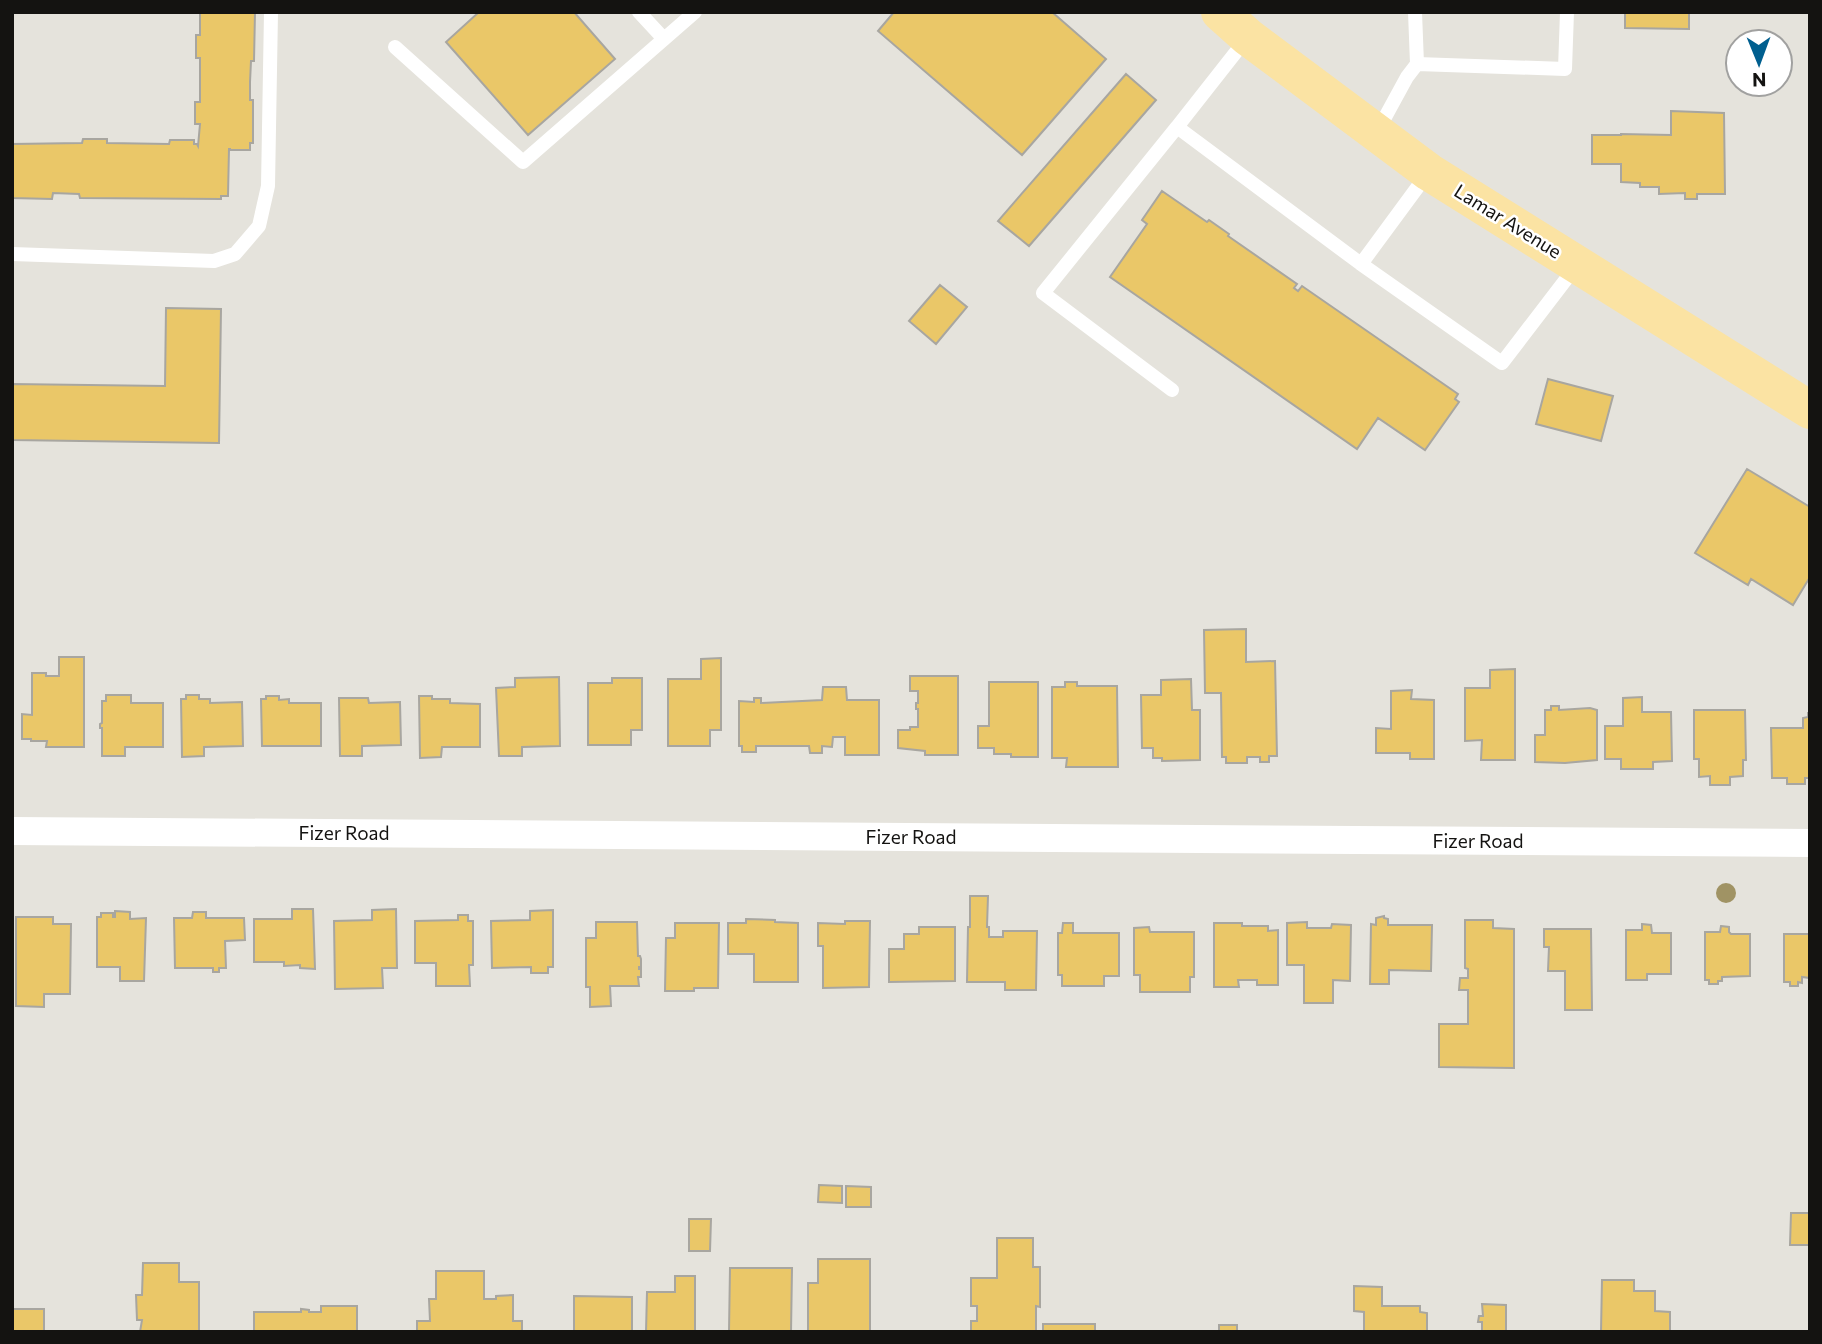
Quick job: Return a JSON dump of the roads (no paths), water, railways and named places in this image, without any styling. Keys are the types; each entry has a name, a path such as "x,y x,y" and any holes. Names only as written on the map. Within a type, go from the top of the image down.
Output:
{"main road":[{"name":"Lamar Avenue","path":"1220,12 1248,37 1429,172 1810,410"}],"street":[{"name":"Fizer Road","path":"12,831 1810,843"}],"lane":[{"path":"12,254 214,261 235,254 259,226 268,186 271,12"},
{"path":"639,12 664,39"},
{"path":"395,47 523,162 695,12"},
{"path":"1376,133 1416,64 1415,12"},
{"path":"1416,64 1564,69 1567,12"},
{"path":"1172,390 1043,293 1248,37"},
{"path":"1177,127 1361,264 1502,363 1577,265"},
{"path":"1361,264 1429,172"}]}
